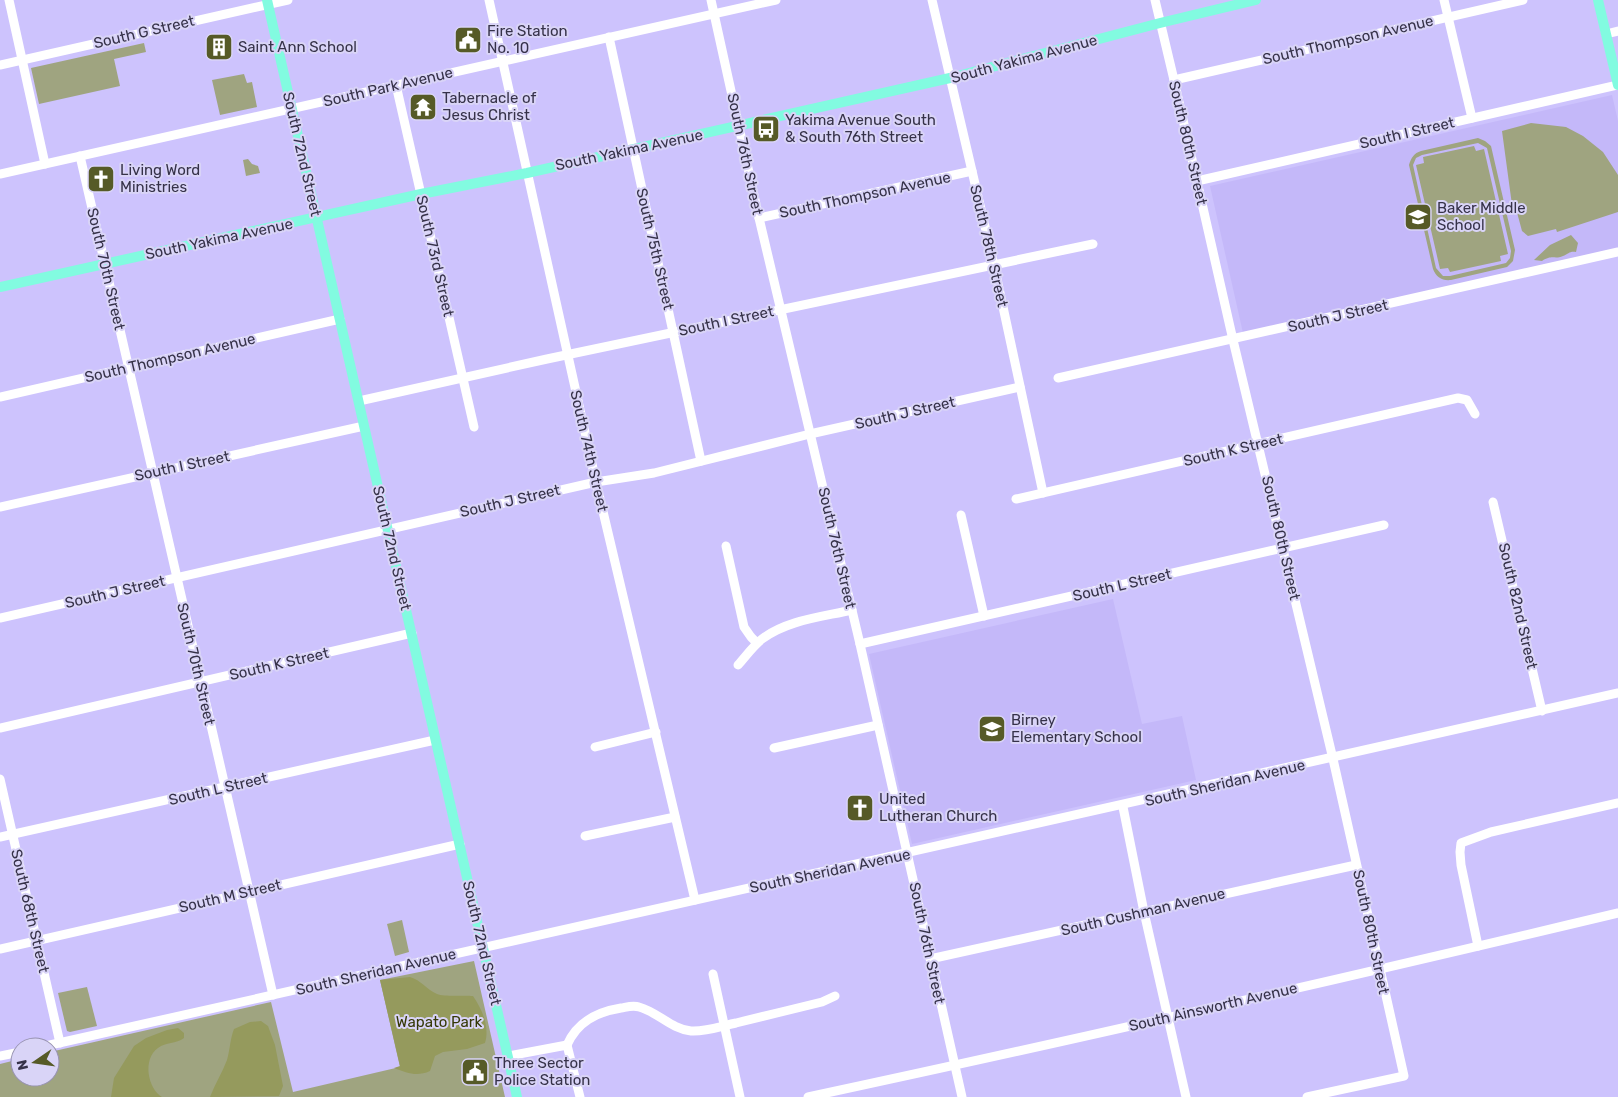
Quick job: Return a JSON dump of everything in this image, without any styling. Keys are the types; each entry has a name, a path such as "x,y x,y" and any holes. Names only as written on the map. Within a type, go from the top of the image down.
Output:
{"main road":[{"name":"South Yakima Avenue","path":"0,287 421,194 527,173 950,78 1256,0"},
{"path":"1598,0 1618,85"},
{"name":"South 72nd Street","path":"268,2 517,1097"}],"street":[{"path":"9,0 45,164"},
{"name":"South G Street","path":"0,65 268,2 288,0"},
{"name":"South 74th Street","path":"489,0 596,482 695,900"},
{"name":"South 76th Street","path":"711,0 759,218 860,644 962,1097"},
{"name":"South Park Avenue","path":"0,174 776,0"},
{"name":"South 78th Street","path":"932,0 994,265 1043,493"},
{"name":"South 80th Street","path":"1155,0 1233,340 1333,759 1404,1076 1307,1097"},
{"path":"1444,0 1472,118"},
{"name":"South Thompson Avenue","path":"1174,80 1523,0"},
{"path":"1606,34 1618,31"},
{"name":"South 75th Street","path":"609,37 701,461"},
{"name":"South 73rd Street","path":"396,85 474,427"},
{"name":"South I Street","path":"1197,181 1618,85"},
{"name":"South 70th Street","path":"80,156 273,995"},
{"name":"South Thompson Avenue","path":"759,218 972,171"},
{"name":"South I Street","path":"359,402 673,332 1093,244"},
{"name":"South J Street","path":"1058,378 1618,252"},
{"name":"South Thompson Avenue","path":"0,397 340,319"},
{"name":"South J Street","path":"0,618 388,528 596,482 654,473 810,434 1020,387"},
{"name":"South K Street","path":"1016,499 1450,400 1465,399 1475,414"},
{"name":"South I Street","path":"0,508 152,472 364,426"},
{"name":"South 82nd Street","path":"1493,502 1542,710"},
{"path":"961,515 984,616"},
{"name":"South L Street","path":"860,644 1384,525"},
{"path":"726,546 744,627 757,643"},
{"path":"738,665 757,643 768,634 784,627 852,610"},
{"name":"South K Street","path":"0,728 412,633"},
{"name":"South Sheridan Avenue","path":"60,1043 695,900 1122,807 1618,693"},
{"path":"774,748 878,724"},
{"path":"594,747 656,732"},
{"name":"South L Street","path":"0,837 436,740"},
{"name":"South 68th Street","path":"0,779 59,1037"},
{"path":"1478,946 1461,865 1461,843 1491,832 1618,803"},
{"path":"1122,807 1186,1097"},
{"path":"585,836 675,817"},
{"name":"South M Street","path":"0,948 460,844"},
{"name":"South Cushman Avenue","path":"930,960 1356,865"},
{"name":"South Ainsworth Avenue","path":"808,1097 955,1066 1379,970 1618,913"},
{"path":"713,974 740,1097"},
{"path":"580,1097 567,1045 571,1035 577,1028 602,1012 635,1006 645,1009 664,1021 691,1031 822,1002 835,996"},
{"path":"508,1056 567,1045"}],"shaded area":[{"name":"Baker Middle School","path":"1612,95 1618,121 1618,248 1243,333 1210,186"},
{"name":"Birney Elementary School","path":"1113,599 1142,724 1182,716 1196,780 912,844 869,654"}],"green space":[{"path":"144,43 146,52 114,59 120,86 39,104 31,68"},
{"path":"244,74 247,83 252,82 257,107 220,115 212,80"},
{"path":"1531,123 1566,127 1583,136 1603,152 1618,175 1618,212 1557,232 1556,229 1528,236 1522,231 1515,205 1512,205 1502,131"},
{"path":"1478,138 1491,146 1515,250 1513,261 1507,267 1451,280 1442,279 1436,274 1433,269 1409,165 1413,156 1421,151","holes":["1478,143 1487,148 1511,251 1510,258 1506,263 1443,276 1436,268 1413,165 1416,158 1422,155"]},
{"path":"1474,146 1476,151 1484,149 1508,254 1500,256 1501,261 1450,272 1448,268 1440,269 1416,165 1424,163 1423,157"},
{"path":"248,159 252,164 258,166 260,173 246,176 243,160"},
{"path":"1571,235 1578,243 1576,252 1570,252 1560,257 1542,261 1534,260 1550,245"},
{"path":"402,920 409,952 395,956 387,924"},
{"name":"Wapato Park","path":"474,961 505,1097 0,1097 0,1064 10,1062 10,1087 60,1087 60,1050 271,1002 293,1092 400,1067 380,980"},
{"path":"410,977 437,994 473,996 486,1025 485,1043 467,1049 443,1052 435,1056 430,1071 425,1073 412,1074 394,1068 400,1066 380,980"},
{"path":"87,987 97,1026 67,1031 58,993"},
{"path":"261,1021 268,1026 275,1045 283,1086 279,1096 210,1097 227,1060 234,1029 250,1022"},
{"path":"178,1028 184,1033 184,1038 158,1048 150,1059 150,1081 153,1088 162,1097 111,1097 114,1078 134,1046 146,1038"}],"place":[{"name":"Fire Station No. 10","path":"468,40"},
{"name":"Saint Ann School","path":"219,47"},
{"name":"Tabernacle of Jesus Christ","path":"423,107"},
{"name":"Yakima Avenue South & South 76th Street","path":"766,129"},
{"name":"Living Word Ministries","path":"101,179"},
{"name":"Baker Middle School","path":"1418,217"},
{"name":"Birney Elementary School","path":"992,729"},
{"name":"United Lutheran Church","path":"860,808"},
{"name":"Three Sector Police Station","path":"475,1072"}]}
